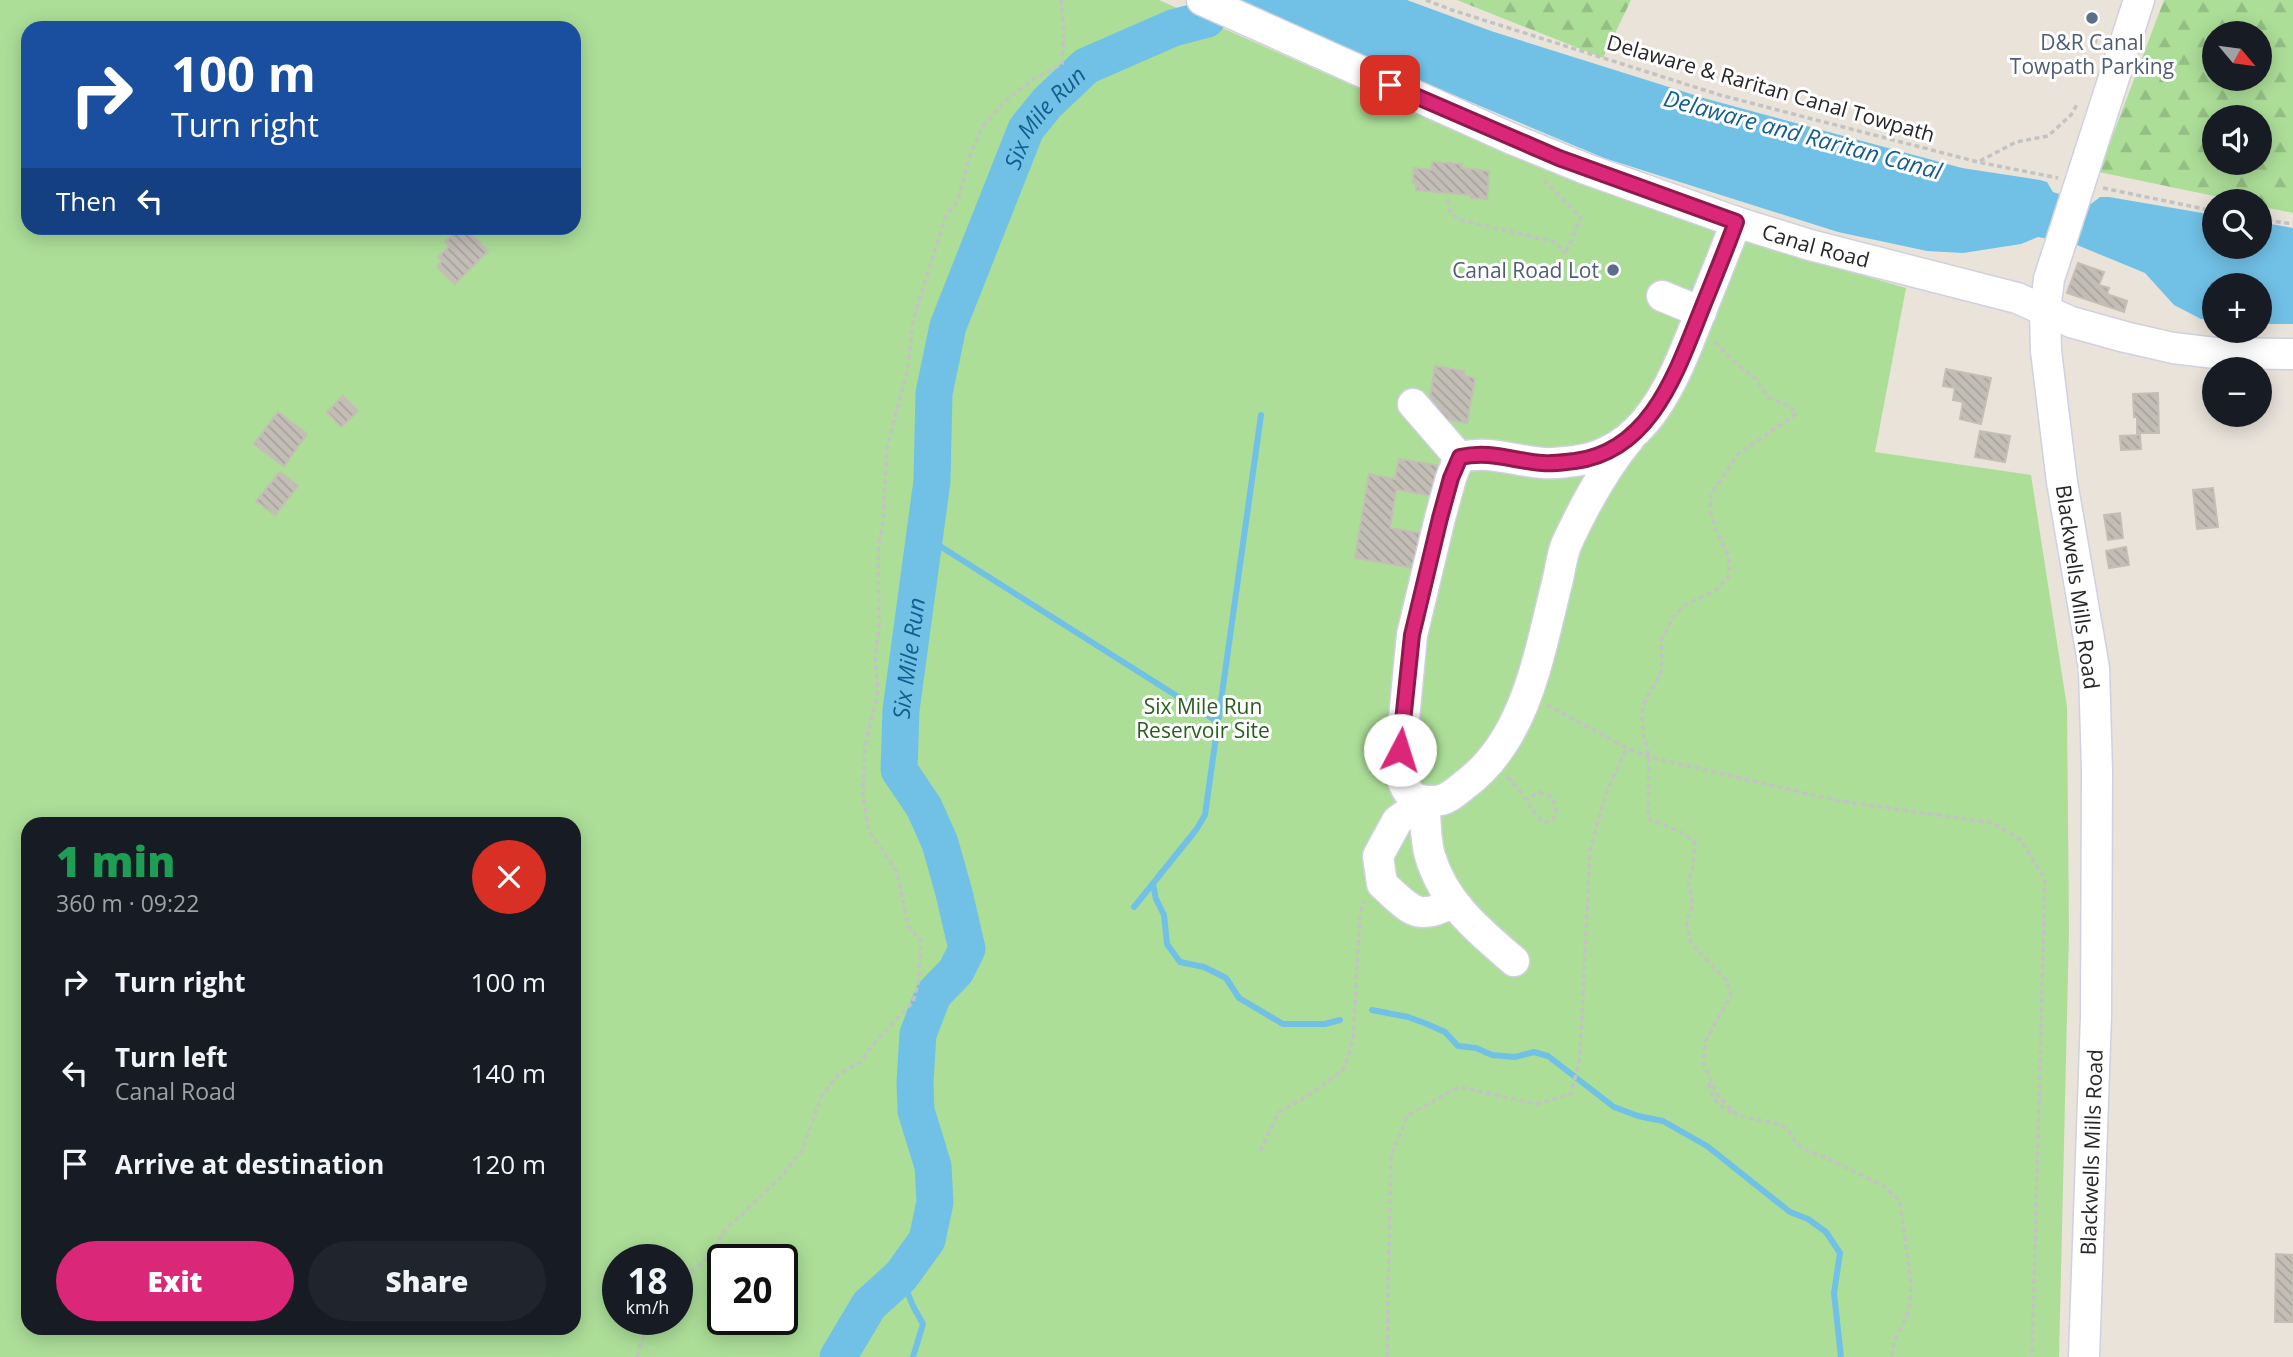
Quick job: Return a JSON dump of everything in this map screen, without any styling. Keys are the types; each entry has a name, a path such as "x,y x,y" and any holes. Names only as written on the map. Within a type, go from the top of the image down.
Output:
{"street":[{"name":"Canal Road","path":"1202,0 1535,149 1736,222 1823,248 2017,298 2071,322 2173,348 2238,354 2293,354"},
{"name":"Blackwells Mills Road","path":"2084,1357 2096,1016 2097,758 2094,668 2062,482 2046,351 2045,310 2049,279 2076,188 2139,0"},
{"path":"1460,457 1440,518 1412,635 1402,729 1399,771 1407,791 1414,798 1424,801 1443,801 1482,772 1517,718 1527,694 1565,548 1602,477 1666,394 1681,364 1736,222"},
{"path":"1662,296 1699,317"},
{"path":"1413,404 1460,457"},
{"path":"1460,457 1477,453 1544,463 1575,461 1597,457 1629,439"},
{"path":"1424,801 1397,821 1378,856 1382,884 1411,910 1435,912 1454,902"},
{"path":"1424,801 1430,855 1445,889 1466,920 1514,961"}],"path":[{"path":"693,1271 710,1255 725,1230 754,1204 802,1151 821,1097 838,1075 860,1062 913,1002 919,981 921,940 908,926 897,872 869,831 863,796 865,746 878,691 875,659 879,626 878,553 883,520 887,447 908,368 914,320 945,218 958,200 969,158 982,127 1007,99 1034,79 1062,64 1064,31 1061,0"},
{"name":"Delaware & Raritan Canal Towpath","path":"1426,0 1720,95 2076,188 2202,209"},
{"path":"2093,61 2097,31"},
{"path":"1978,162 2016,142 2048,136 2071,115 2084,93"},
{"path":"1448,199 1448,211 1452,216 1556,242 1565,254 1581,218 1543,179"},
{"path":"2272,221 2293,224"},
{"path":"1699,317 1731,360 1756,379 1769,398 1790,406 1796,414 1738,454 1711,494 1710,511 1729,557 1729,576 1716,590 1685,605 1673,617 1664,632 1661,641 1660,676 1647,697 1642,712 1643,733 1649,757 1648,818 1686,833 1695,843 1693,868 1688,881 1693,905 1686,922 1691,943 1726,980 1731,995 1706,1040 1703,1062 1715,1100 1721,1108 1737,1115 1788,1129 1792,1138 1807,1151 1882,1185 1900,1201 1912,1283 1906,1318 1894,1340 1892,1357"},
{"path":"1527,694 1649,757 1840,800 1993,823 2021,840 2045,879 2032,1357"},
{"path":"1387,1357 1391,1155 1408,1115 1459,1087 1536,1104 1571,1094 1580,1057 1590,849 1607,791 1627,748"},
{"path":"1489,762 1513,782 1527,799 1532,812 1544,823 1554,819 1556,808 1552,797 1539,792 1527,799"},
{"path":"1260,1151 1279,1112 1309,1095 1343,1070 1353,1041 1360,913 1378,856"},
{"path":"637,1357 644,1335"}],"green space":[{"name":"Six Mile Run Reservoir Site","path":"0,0 1159,0 1521,160 1744,241 1906,288 1875,452 2031,475 2067,707 2069,931 2059,1357 0,1357"},
{"path":"1457,0 1631,0 1603,58"},
{"path":"2164,0 2293,0 2293,213 2272,209 2272,189 2202,189 2202,193 2099,172"}],"water":[{"name":"Delaware and Raritan Canal","path":"1237,0 1407,0 1491,31 1707,99 1962,168 2040,180 2047,182 2053,192 2091,204 2100,197 2109,197 2202,213 2202,259 2272,259 2272,224 2293,228 2293,324 2272,324 2272,273 2202,273 2201,319 2174,305 2145,273 2077,245 2038,237 2021,244 1963,253 1927,251 1838,232 1604,158"}],"building":[{"path":"1432,162 1462,164 1461,168 1489,171 1487,199 1416,190 1416,184 1413,183 1414,168 1431,170"},
{"path":"452,235 472,235 488,251 455,284 437,267 442,261 438,257 449,247 445,242"},
{"path":"2078,263 2104,272 2099,285 2109,288 2107,294 2127,301 2124,312 2067,293"},
{"path":"1435,366 1464,371 1464,376 1475,378 1467,423 1433,417 1435,404 1429,403"},
{"path":"1946,369 1991,378 1981,424 1960,419 1963,402 1953,400 1955,388 1943,386"},
{"path":"2158,393 2159,433 2137,433 2133,394"},
{"path":"343,396 358,411 341,427 327,412"},
{"path":"278,412 307,434 284,466 254,444"},
{"path":"1980,431 2010,436 2005,462 1975,457"},
{"path":"2140,435 2141,449 2121,450 2120,436"},
{"path":"1399,459 1442,466 1437,497 1396,489 1390,528 1420,533 1414,568 1355,558 1369,474 1395,479"},
{"path":"280,472 298,486 275,515 256,501"},
{"path":"2213,488 2218,527 2197,529 2193,490"},
{"path":"2120,513 2123,538 2108,540 2104,515"},
{"path":"2126,547 2129,565 2109,568 2106,551"},
{"path":"2276,1254 2293,1255 2293,1322 2275,1322"}],"waterway":[{"name":"Six Mile Run","path":"838,1357 869,1305 901,1276 927,1240 935,1202 933,1166 916,1111 918,1034 933,995 956,971 967,949 940,843 924,807 899,770 901,710 932,481 934,393 948,326 1026,129 1047,103 1086,66 1173,28 1207,19"},
{"path":"1134,907 1205,815 1261,415"},
{"path":"924,536 1218,722"},
{"path":"1153,884 1156,899 1164,915 1167,944 1180,962 1204,967 1226,978 1239,998 1283,1024 1325,1024 1340,1020"},
{"path":"1372,1010 1427,1024 1445,1032 1458,1046 1476,1048 1492,1055 1515,1057 1534,1052 1548,1056 1614,1107 1663,1121 1707,1146 1790,1212 1808,1219 1826,1232 1840,1253 1834,1293 1841,1357"},
{"path":"901,1276 923,1324 913,1357"}],"place":[{"name":"D&R Canal Towpath Parking","path":"2092,18"},
{"name":"Canal Road Lot","path":"1613,270"}],"route":[{"path":"1390,85 1586,169 1736,222 1681,364 1666,394 1629,439 1597,457 1575,461 1544,463 1477,453 1460,457 1440,518 1412,635 1400,750"}]}
